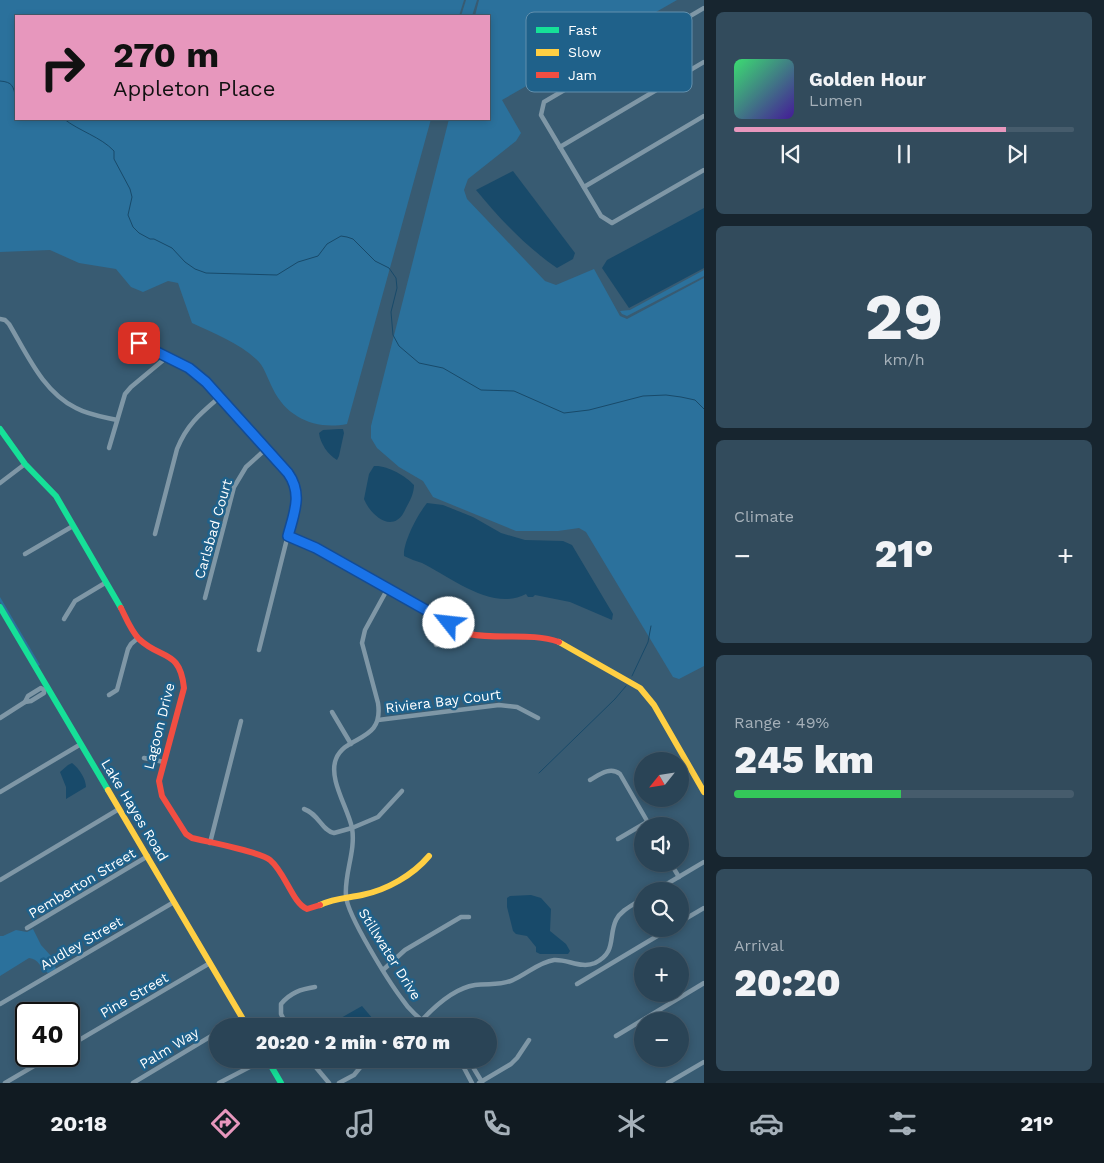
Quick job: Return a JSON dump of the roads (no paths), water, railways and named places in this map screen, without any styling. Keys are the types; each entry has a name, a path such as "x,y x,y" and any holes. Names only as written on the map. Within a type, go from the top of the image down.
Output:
{"street":[{"path":"692,15 704,8"},
{"path":"692,69 704,62"},
{"path":"561,92 544,102 541,115 601,216 612,222 704,170"},
{"path":"560,147 653,92"},
{"path":"584,187 704,116"},
{"path":"0,319 6,320 10,324 40,376 55,393 76,408 90,414 117,420"},
{"path":"124,336 189,368 206,382 221,396 267,448 288,473 297,490 297,499 288,536 258,650"},
{"path":"109,448 125,394 167,357"},
{"path":"155,534 182,436 188,425 221,396"},
{"name":"Lagoon Drive","path":"0,429 25,464 56,496 138,638 174,660 183,672 184,688 159,781 162,796 186,834 192,838 272,860 278,866 303,909 308,910 324,902 346,897"},
{"name":"Carlsbad Court","path":"205,598 234,487 246,467 267,448"},
{"path":"0,482 25,464"},
{"path":"25,554 73,526"},
{"path":"288,536 316,548 449,623 478,636 545,637 558,641 632,683 640,688 654,705 704,792"},
{"path":"64,619 75,601 105,583"},
{"path":"378,720 378,703 362,643 365,630 388,588"},
{"name":"Lake Hayes Road","path":"0,607 46,689 148,856 242,1017"},
{"path":"436,645 449,623"},
{"path":"109,696 117,690 128,649 138,638"},
{"path":"0,718 25,702 31,701 44,693 46,689"},
{"name":"Riviera Bay Court","path":"378,720 499,704 517,707 538,718"},
{"path":"332,712 351,744"},
{"name":"Stillwater Drive","path":"378,720 369,733 351,744 336,759 334,772 352,828 353,838 346,897 355,921 402,1000 420,1018"},
{"path":"210,843 241,721"},
{"path":"0,792 81,744"},
{"path":"144,758 164,762"},
{"path":"590,780 607,771 616,771 620,774 644,817"},
{"path":"304,809 312,812 330,832 334,833 378,817 402,791"},
{"path":"0,880 119,809"},
{"path":"618,839 634,831"},
{"name":"Pemberton Street","path":"27,928 148,856"},
{"path":"346,897 362,896 388,886 422,865 429,856"},
{"path":"670,882 704,862"},
{"path":"676,872 679,877"},
{"name":"Audley Street","path":"0,1004 174,902"},
{"path":"424,1018 439,1003 464,988 476,985 502,984 512,981 549,961 562,960 588,965 596,962 608,952 614,928 620,914 634,904"},
{"path":"689,917 704,908"},
{"path":"384,970 405,950 461,917 469,917"},
{"path":"577,984 656,937"},
{"name":"Pine Street","path":"80,1040 210,963"},
{"path":"616,1036 704,983"},
{"path":"283,1018 281,1004 288,997 303,988 315,987"},
{"name":"Palm Way","path":"133,1083 209,1037"},
{"path":"473,1068 481,1082 511,1064 529,1040"},
{"path":"668,1083 704,1062"},
{"path":"5,1083 32,1067"},
{"path":"219,1083 248,1068"},
{"path":"272,1068 281,1083"},
{"path":"316,1068 329,1083"},
{"path":"339,1083 354,1075 360,1068"},
{"path":"464,1068 472,1083"}],"waterway":[{"path":"0,81 8,82 12,85 15,94"},
{"path":"66,120 103,142 114,151 114,159 130,189 132,197 128,215 133,227 150,239 154,239 172,248 185,262 195,269 206,273 277,275 298,262 318,256 327,244 341,236 347,237 353,239 375,261 389,268 396,278 397,288 391,312 393,335 399,346 419,363 443,368 481,390 514,391 564,413 589,410 643,396 666,395 695,400 704,409"},
{"path":"632,676 648,642 651,626"},
{"path":"539,773 626,686"}]}
